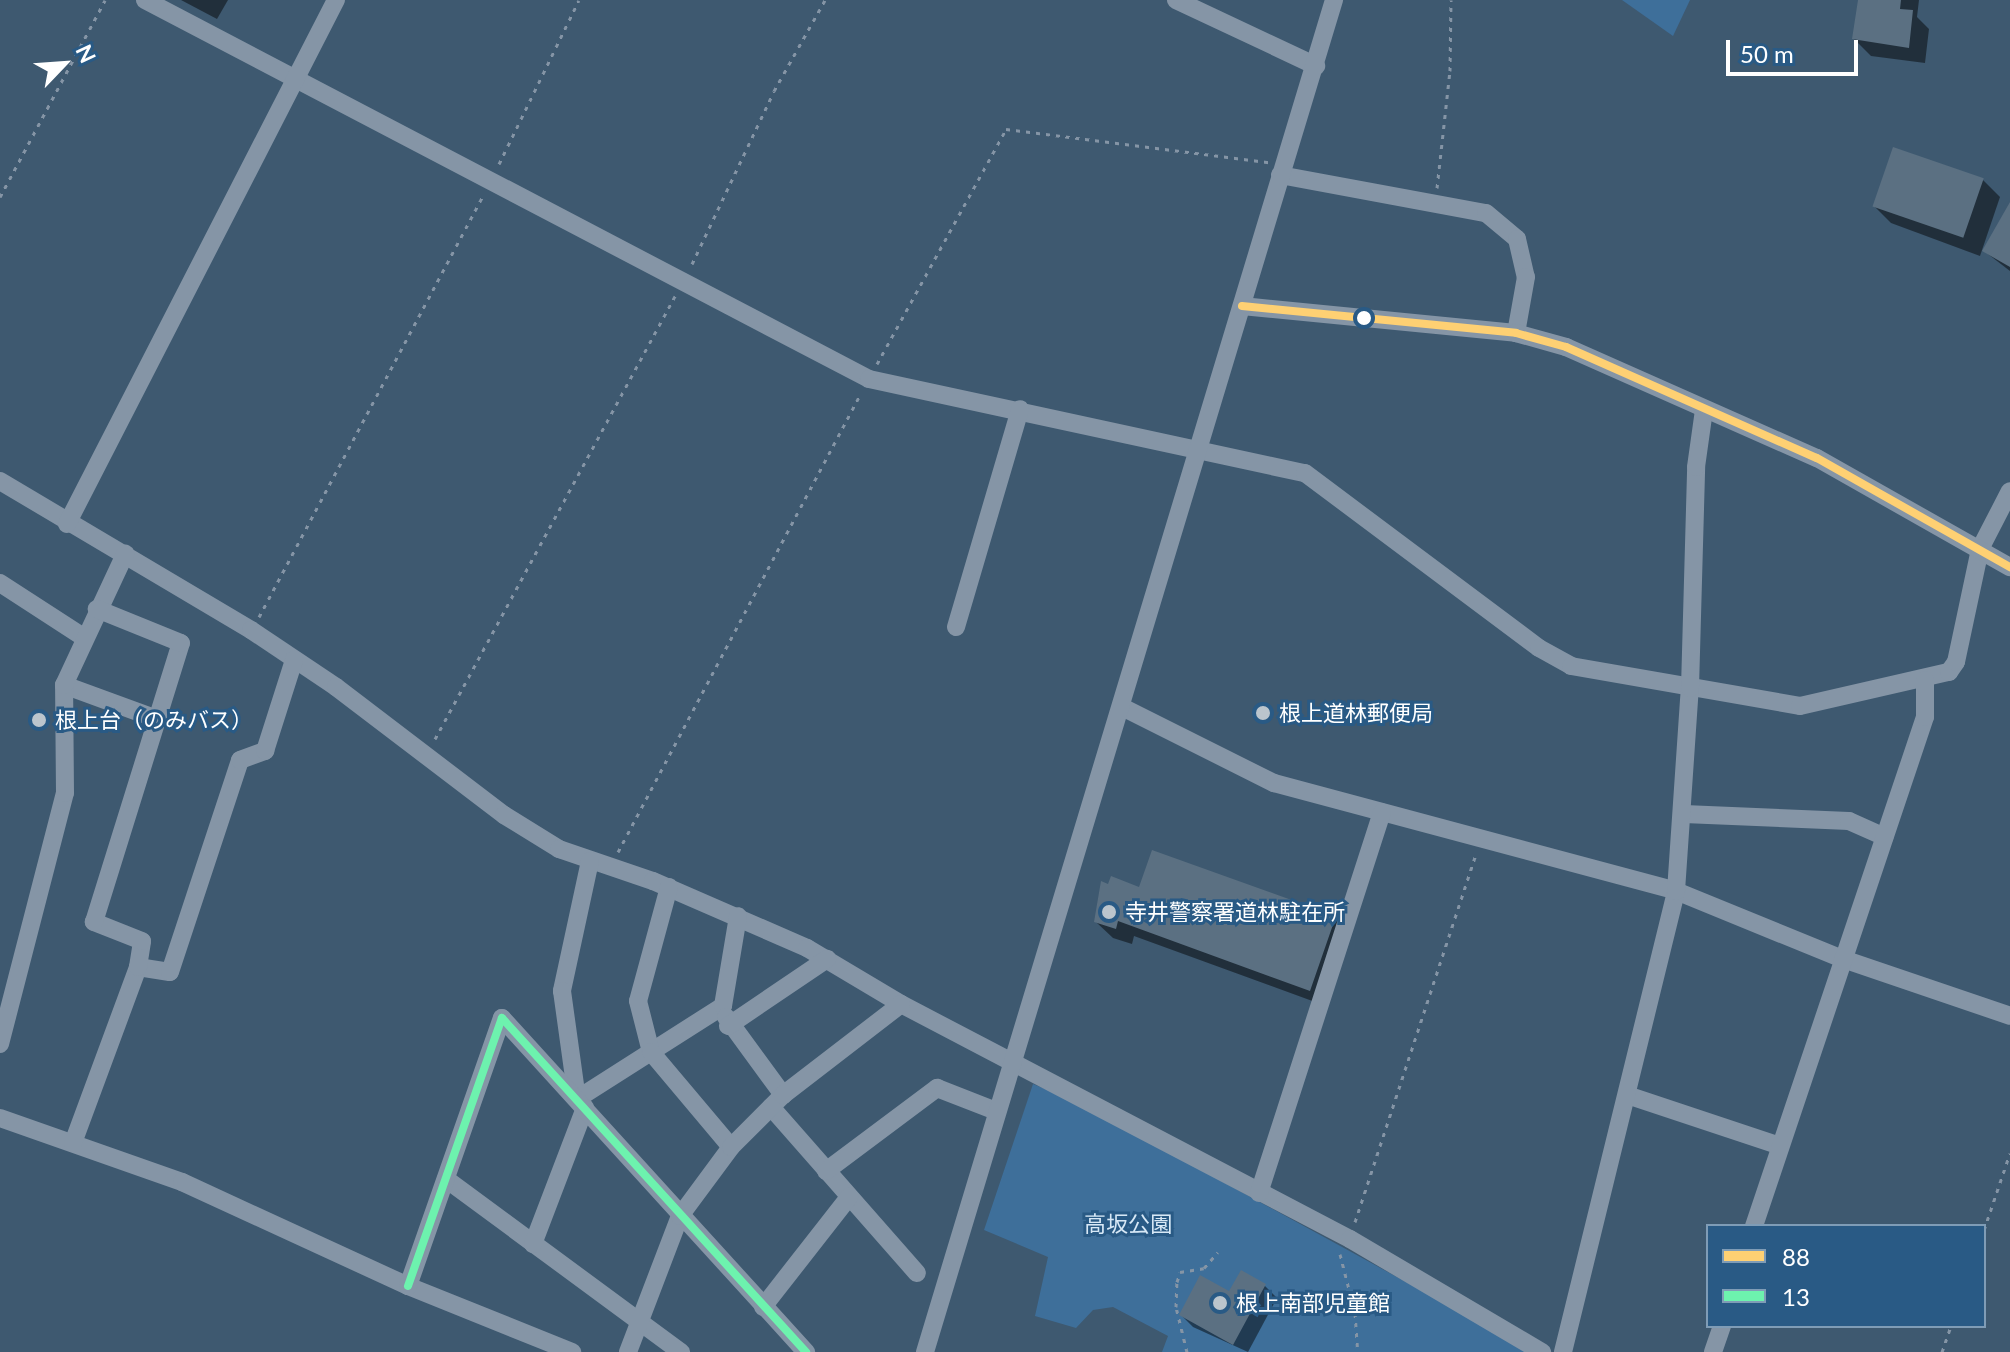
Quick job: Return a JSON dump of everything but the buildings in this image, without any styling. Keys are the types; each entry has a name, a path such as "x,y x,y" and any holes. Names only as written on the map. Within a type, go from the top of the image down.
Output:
{"street":[{"path":"145,0 298,77 869,379 1201,447 1305,473 1539,648 1571,666 1800,706 1925,680 1949,672 1956,662 1980,549 2010,491"},
{"path":"67,524 336,0"},
{"path":"1176,0 1316,66"},
{"path":"925,1352 1334,0"},
{"path":"1282,170 1486,213 1517,239 1526,277 1516,333"},
{"path":"1242,306 1516,333 1617,368 1704,410 1817,458 2010,567"},
{"path":"956,627 1020,409"},
{"path":"1563,1352 1676,891 1684,814 1690,688 1696,467 1704,410"},
{"path":"0,481 67,524 125,554 251,630 504,815 590,861 669,887 827,959 901,1004 1259,1193 1542,1352"},
{"path":"0,1044 65,793 64,685 83,637 125,554"},
{"path":"0,583 83,637"},
{"path":"73,1143 138,967 142,941 94,922 181,643 97,609"},
{"path":"138,967 170,972 240,760 265,751 294,660"},
{"path":"1755,1224 1925,717 1925,680"},
{"path":"64,685 157,719"},
{"path":"1122,707 1274,783 1676,891 1843,959 2010,1016"},
{"path":"1259,1193 1382,812"},
{"path":"1684,814 1849,821 1885,837"},
{"path":"533,1244 581,1103 562,991 590,861"},
{"path":"669,887 638,1001 651,1052 731,1147"},
{"path":"738,916 723,1006 728,1026 826,1171 917,1273"},
{"path":"728,1026 827,959"},
{"path":"628,1352 637,1320 680,1216 731,1147 777,1101 901,1004"},
{"path":"581,1103 651,1052 723,1006"},
{"path":"408,1286 502,1018 806,1352"},
{"path":"826,1171 937,1088 996,1111"},
{"path":"1627,1095 1780,1146"},
{"path":"0,1118 182,1182 408,1286 572,1352"},
{"path":"446,1179 681,1352"},
{"path":"763,1307 849,1197"},
{"path":"1713,1352 1721,1328"}],"path":[{"path":"0,197 105,0"},
{"path":"251,630 492,179 579,0"},
{"path":"426,757 683,283 774,91 825,0"},
{"path":"1435,204 1450,71 1451,0"},
{"path":"609,869 869,379 1006,129 1282,170"},
{"path":"1358,1352 1345,1242 1481,838"},
{"path":"1986,1224 2010,1153"},
{"path":"1187,1352 1176,1307 1180,1272 1204,1268 1218,1252"},
{"path":"1942,1352 1950,1328"}],"green space":[{"path":"1622,0 1690,0 1673,36"},
{"name":"高坂公園","path":"1033,1084 1077,1102 1534,1352 1162,1352 1168,1336 1113,1307 1093,1310 1076,1328 1035,1316 1048,1257 984,1230"}],"transit line":[{"name":"88","path":"1242,306 1516,333 1566,347 1817,458 2010,567"},
{"name":"13","path":"408,1286 502,1018 806,1352"}],"place":[{"name":"根上道林郵便局","path":"1263,713"},
{"name":"根上台（のみバス）","path":"39,720"},
{"name":"寺井警察署道林駐在所","path":"1109,912"},
{"name":"根上南部児童館","path":"1220,1303"}]}
